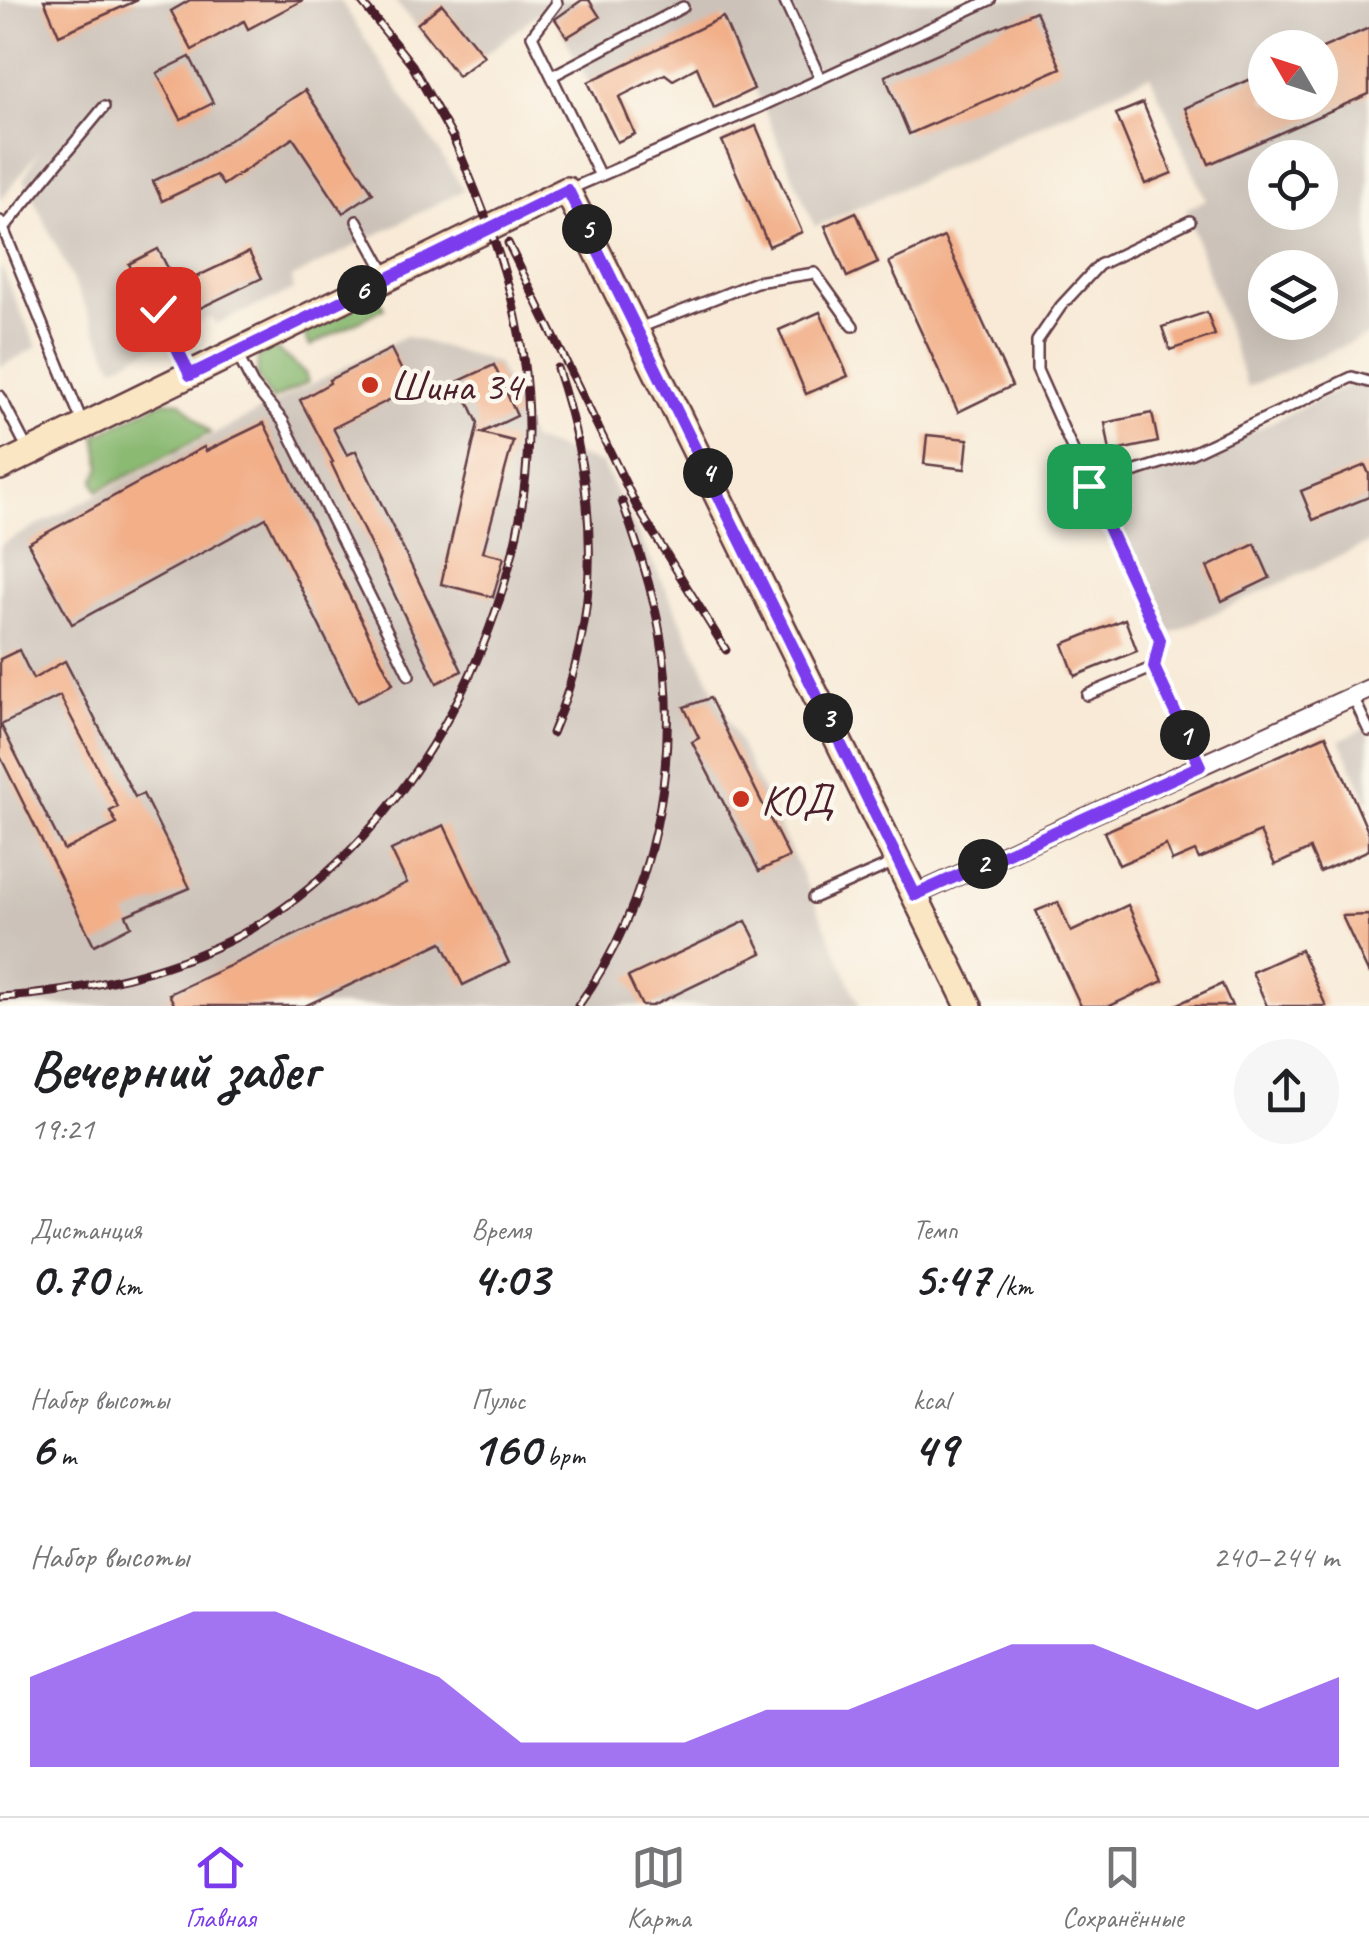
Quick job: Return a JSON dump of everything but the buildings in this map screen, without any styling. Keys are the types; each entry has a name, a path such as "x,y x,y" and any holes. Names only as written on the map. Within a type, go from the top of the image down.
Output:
{"street":[{"path":"0,467 568,190 969,1006"},
{"path":"915,895 1361,693"}],"lane":[{"path":"556,0 557,4 532,36 600,176"},
{"path":"784,0 820,78"},
{"path":"568,190 990,0"},
{"path":"552,76 683,7"},
{"path":"84,426 2,224 104,107"},
{"path":"358,221 388,278"},
{"path":"1190,221 1099,265 1061,306 1037,340 1037,370 1160,640 1154,667 1200,766"},
{"path":"637,329 756,282 815,273 853,326"},
{"path":"158,309 190,375"},
{"path":"236,352 253,385 283,422 409,675"},
{"path":"1089,486 1190,454 1352,377 1369,382"},
{"path":"0,396 30,453"},
{"path":"1087,695 1154,667"},
{"path":"1361,693 1369,731"},
{"path":"813,898 898,861"}],"shaded area":[{"path":"0,0 340,0 464,190 292,278 294,290 216,324 210,317 114,367 24,178 40,150 0,201"},
{"path":"394,0 1369,0 1369,335 1247,387 1186,209 1206,199 1150,75 815,227 724,17 588,82 554,17 542,10 458,76"},
{"path":"0,265 37,347 0,367"},
{"path":"405,336 497,363 531,440 602,464 669,595 860,1006 0,1006 0,545"},
{"path":"1369,375 1369,543 1171,633 1102,491 1185,464"},
{"path":"1369,726 1369,804 1340,740"}],"green space":[{"path":"375,291 384,308 310,346 301,329"},
{"path":"275,348 305,373 308,382 272,400 257,376 258,356"},
{"path":"163,401 181,402 210,433 98,491 94,481 101,467 96,436"}],"railway":[{"path":"360,0 412,65 457,145"},
{"path":"0,997 64,990 131,976 195,956 253,928 311,887 364,836 410,778 450,714 483,646 507,575 522,504 528,433 527,392 516,316 495,244 452,135"},
{"path":"508,243 636,505 726,650"},
{"path":"552,733 580,643 589,552 581,460 557,368"},
{"path":"578,1006 626,921 656,828 664,780 666,681 660,633 622,501"}],"place":[{"name":"Шина 34","path":"370,385"},
{"name":"КОД","path":"741,799"}],"route":[{"path":"158,309 190,375 568,190 915,895 1200,766 1154,667 1160,640 1089,486"}]}
